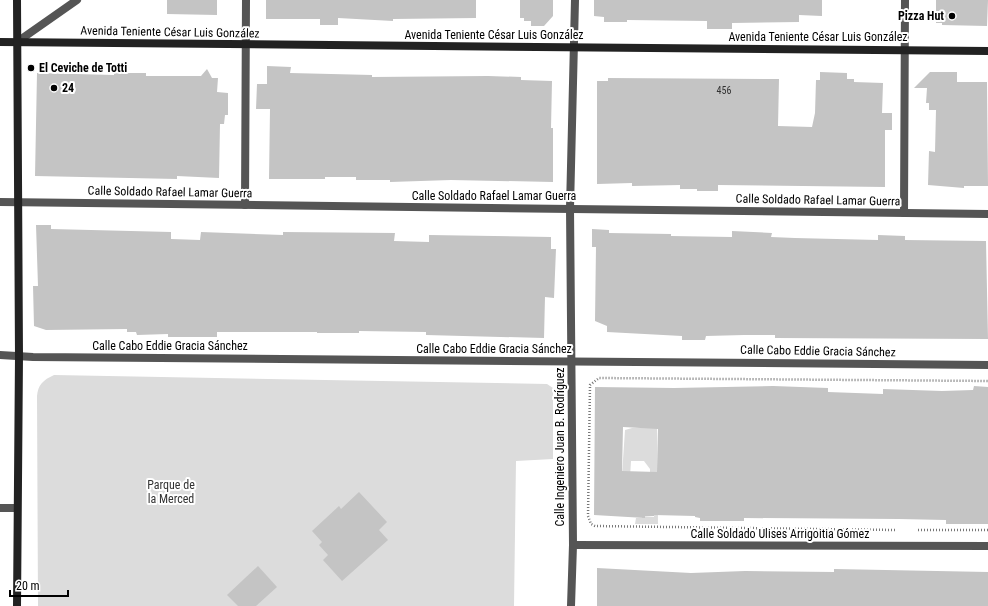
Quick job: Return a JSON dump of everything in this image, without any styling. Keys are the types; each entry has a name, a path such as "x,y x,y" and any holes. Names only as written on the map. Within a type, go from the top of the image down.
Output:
{"street":[{"path":"17,0 19,356 17,606"},
{"path":"17,42 76,0"},
{"path":"245,205 246,0"},
{"name":"Calle Ingeniero Juan B. Rodríguez","path":"571,606 573,545 570,208 575,0"},
{"path":"904,213 905,0"},
{"name":"Avenida Teniente César Luis González","path":"0,42 988,51"},
{"name":"Calle Soldado Rafael Lamar Guerra","path":"0,202 988,214"},
{"name":"Calle Cabo Eddie Gracia Sánchez","path":"0,355 33,357 988,365"},
{"path":"0,508 17,508"},
{"name":"Calle Soldado Ulises Arrigoitia Gómez","path":"573,545 988,546"}],"path":[{"path":"902,530 616,528 595,526 589,521 588,516 590,385 599,378 988,381"},
{"path":"917,530 988,530"}],"green space":[{"name":"Parque de la Merced","path":"54,375 547,384 553,388 553,459 516,461 514,606 38,606 37,396 42,383"},
{"path":"632,428 657,428 658,524 635,524 636,518 642,518 642,516 654,517 654,478 650,477 650,469 644,461 631,461 630,477 622,475 625,430"}],"building":[{"path":"167,0 217,0 217,15 167,14"},
{"path":"266,0 476,0 476,18 393,19 393,21 338,18 338,25 320,25 320,19 266,19"},
{"path":"520,0 553,0 553,16 544,26 531,26 531,21 524,21 524,18 520,18"},
{"path":"594,0 822,0 822,16 799,15 799,22 732,23 732,29 707,29 707,21 627,20 627,22 604,22 604,17 594,16"},
{"path":"936,0 988,0 987,26 942,25 942,23 936,23"},
{"path":"267,66 291,67 290,73 372,75 372,77 521,77 521,80 552,81 551,128 553,128 553,182 451,180 390,182 390,180 356,180 356,177 325,177 325,179 269,179 270,109 256,109 257,84 267,84"},
{"path":"207,69 212,78 218,78 217,92 228,93 228,115 225,115 224,124 220,124 219,178 177,176 177,179 35,176 37,73 114,75 114,73 146,73 146,76 201,76"},
{"path":"820,72 847,73 847,79 854,79 854,82 883,83 882,113 892,113 892,130 885,130 885,187 718,185 718,191 697,191 697,189 680,189 680,185 632,186 632,183 597,184 597,81 608,81 608,78 779,79 778,126 812,127 815,113 816,80 820,80"},
{"path":"930,72 957,72 957,82 987,82 988,186 964,186 964,188 928,185 929,151 935,152 936,110 929,110 929,103 926,103 927,88 914,88"},
{"path":"36,225 51,225 51,229 171,232 171,239 200,240 201,232 283,235 283,232 395,233 394,241 429,242 429,235 551,237 551,249 556,249 554,298 545,297 544,338 426,335 426,332 359,331 359,333 217,332 217,337 168,337 168,334 137,335 136,332 127,332 127,329 46,330 34,326 33,286 38,286"},
{"path":"592,229 609,230 609,233 671,234 671,236 732,237 732,231 772,233 771,237 795,238 878,240 878,235 905,236 905,240 986,241 988,339 775,338 775,335 744,335 706,336 705,340 682,340 682,336 607,332 607,326 595,321 596,247 592,247"},
{"path":"773,386 828,388 828,392 883,394 883,389 942,391 973,390 974,386 988,387 988,524 946,524 946,520 899,519 744,518 744,521 700,521 700,518 695,516 654,515 645,516 645,518 594,515 595,387 674,388","holes":["623,427 658,429 657,472 622,471"]},
{"path":"359,492 387,522 379,530 388,540 342,581 323,560 328,555 319,545 322,542 312,531 339,506 341,509"},
{"path":"258,566 277,587 256,606 238,606 227,595"},
{"path":"597,568 691,573 745,571 834,572 834,569 988,572 988,606 597,606"}],"place":[{"name":"Pizza Hut","path":"952,16"},
{"name":"El Ceviche de Totti","path":"31,68"},
{"name":"24","path":"54,88"}]}
